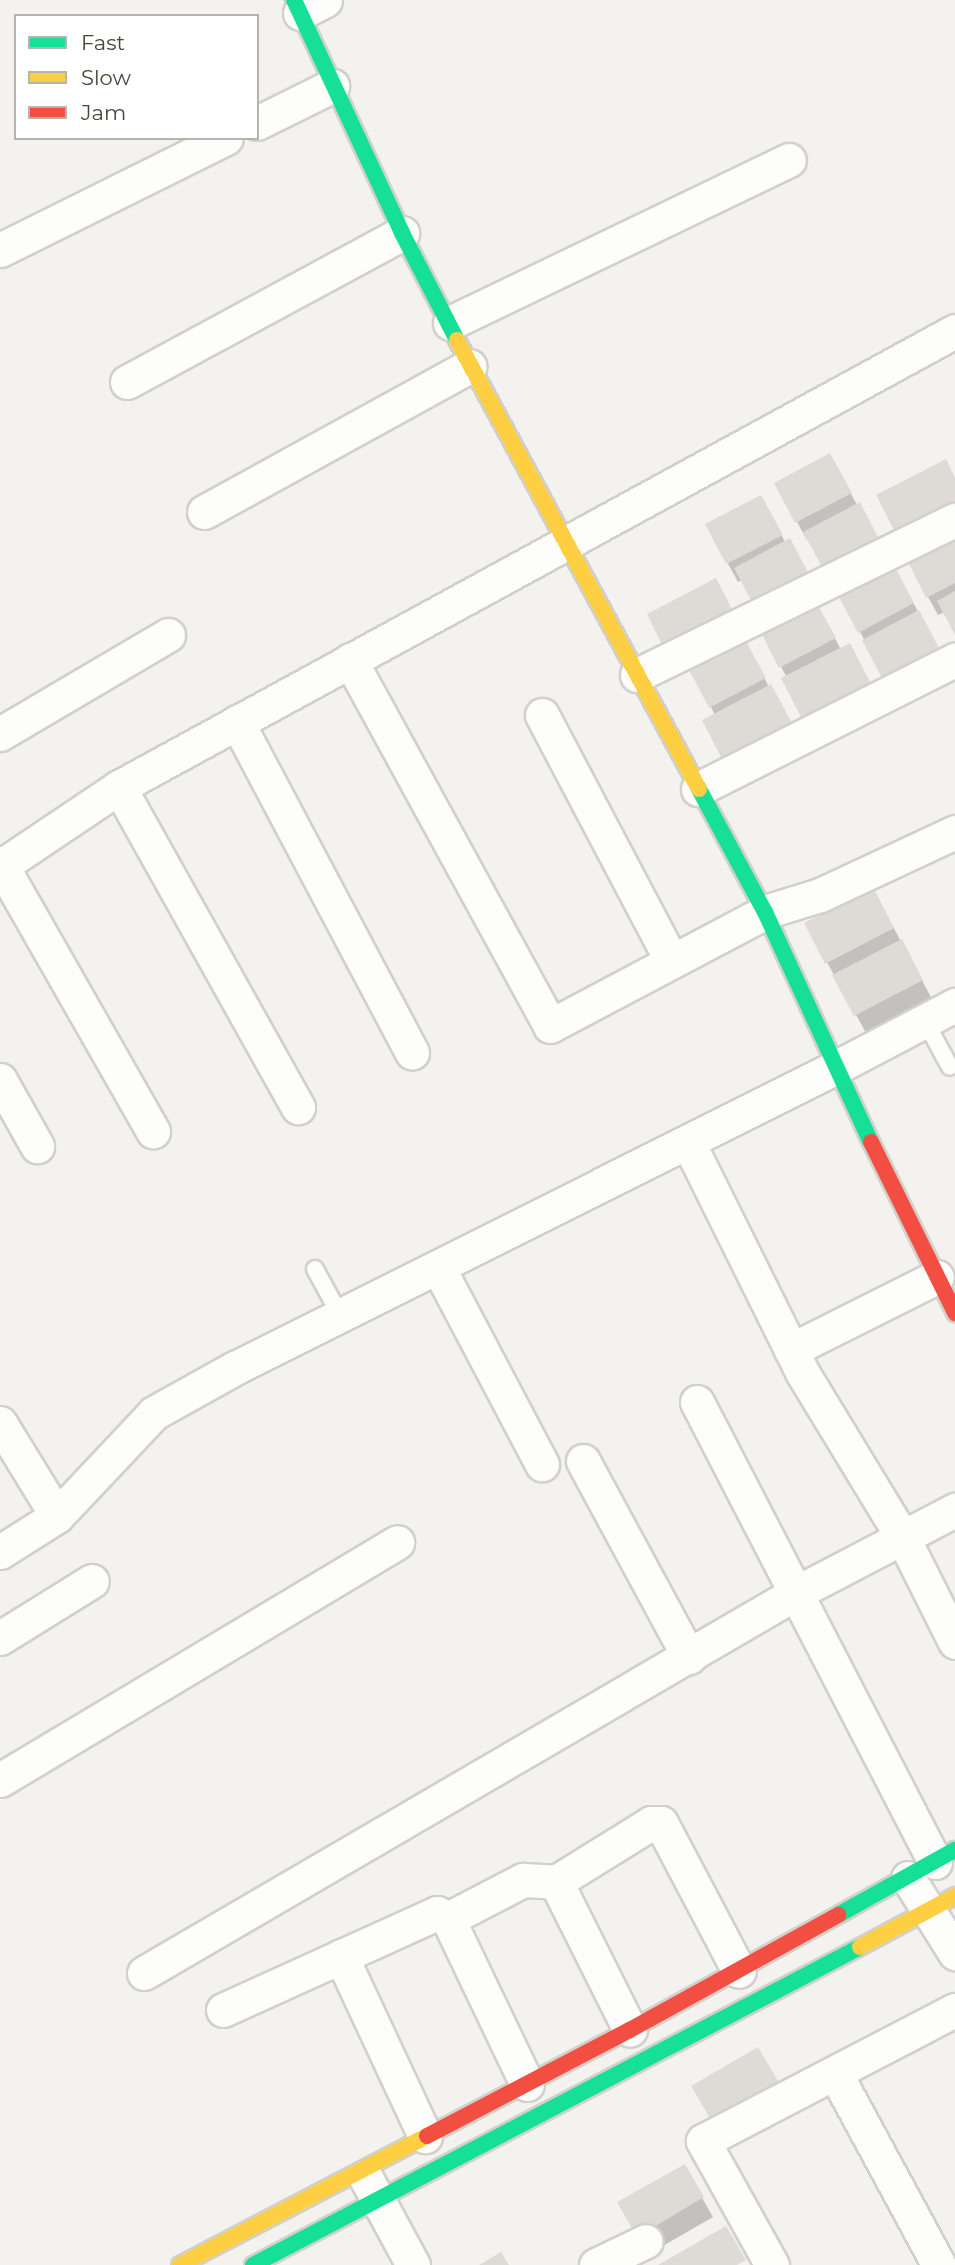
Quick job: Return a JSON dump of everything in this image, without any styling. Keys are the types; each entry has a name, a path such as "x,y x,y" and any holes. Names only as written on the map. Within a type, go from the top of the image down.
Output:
{"street":[{"path":"306,4 332,86 367,152 402,233 470,366 567,540 765,912 835,1068 955,1313"},
{"path":"259,122 332,86"},
{"path":"0,250 222,140"},
{"path":"450,323 789,160"},
{"path":"127,382 402,233"},
{"path":"153,1131 1,865 119,787 567,540 955,331"},
{"path":"204,512 470,366"},
{"path":"637,675 955,520"},
{"path":"0,734 168,635"},
{"path":"350,660 550,1026 765,912 820,895 955,832"},
{"path":"698,789 955,660"},
{"path":"542,715 671,960"},
{"path":"237,722 412,1054"},
{"path":"119,787 298,1107"},
{"path":"0,1552 57,1516 154,1413 235,1368 835,1068 955,1005"},
{"path":"0,1080 37,1146"},
{"path":"688,1142 791,1350 903,1538 955,1642"},
{"path":"438,1267 542,1465"},
{"path":"791,1350 937,1277"},
{"path":"697,1402 933,1864 955,1953"},
{"path":"0,1423 57,1516"},
{"path":"583,1461 689,1657"},
{"path":"144,1973 794,1594 955,1510"},
{"path":"0,1780 397,1542"},
{"path":"0,1638 92,1581"},
{"path":"448,1919 523,1880 556,1882 651,1823 661,1823 739,1971"},
{"path":"180,2265 630,2030 933,1864"},
{"path":"556,1882 630,2030"},
{"path":"253,2265 942,1903"},
{"path":"223,2010 437,1913 448,1919 527,2084"},
{"path":"341,1956 425,2136"},
{"path":"772,2265 703,2140 955,2010"},
{"path":"835,2073 939,2265"},
{"path":"362,2170 412,2265"},
{"path":"596,2265 646,2241"}],"lane":[{"path":"925,1021 950,1067"},
{"path":"315,1269 340,1315"}],"building":[{"path":"830,453 852,493 795,523 774,483"},
{"path":"946,459 955,478 955,506 897,536 876,495"},
{"path":"761,495 783,535 726,564 705,524"},
{"path":"860,502 881,543 825,572 803,532"},
{"path":"955,530 955,583 926,598 905,556"},
{"path":"790,538 811,578 755,608 734,568"},
{"path":"893,563 914,603 858,633 837,593"},
{"path":"716,578 737,619 667,655 647,614"},
{"path":"955,591 955,635 937,601"},
{"path":"814,598 836,638 779,668 758,627"},
{"path":"919,610 940,650 883,680 862,640"},
{"path":"744,638 766,678 709,708 688,668"},
{"path":"850,643 871,684 802,719 781,678"},
{"path":"771,684 793,725 723,761 702,720"},
{"path":"873,887 894,928 825,964 804,923"},
{"path":"902,939 923,980 854,1016 832,975"},
{"path":"758,2047 778,2081 711,2120 691,2086"},
{"path":"685,2164 704,2197 637,2237 617,2202"},
{"path":"726,2226 746,2260 737,2265 658,2265"},
{"path":"501,2252 509,2265 479,2265"}],"traffic: fast":[{"path":"294,0 402,233 457,340"},
{"path":"699,789 765,912 871,1142"},
{"path":"838,1915 955,1850"},
{"path":"253,2265 860,1947"}],"traffic: slow":[{"path":"457,340 699,789"},
{"path":"860,1947 955,1896"},
{"path":"180,2265 427,2136"}],"traffic: jam":[{"path":"871,1142 955,1313"},
{"path":"427,2136 630,2030 838,1915"}]}
